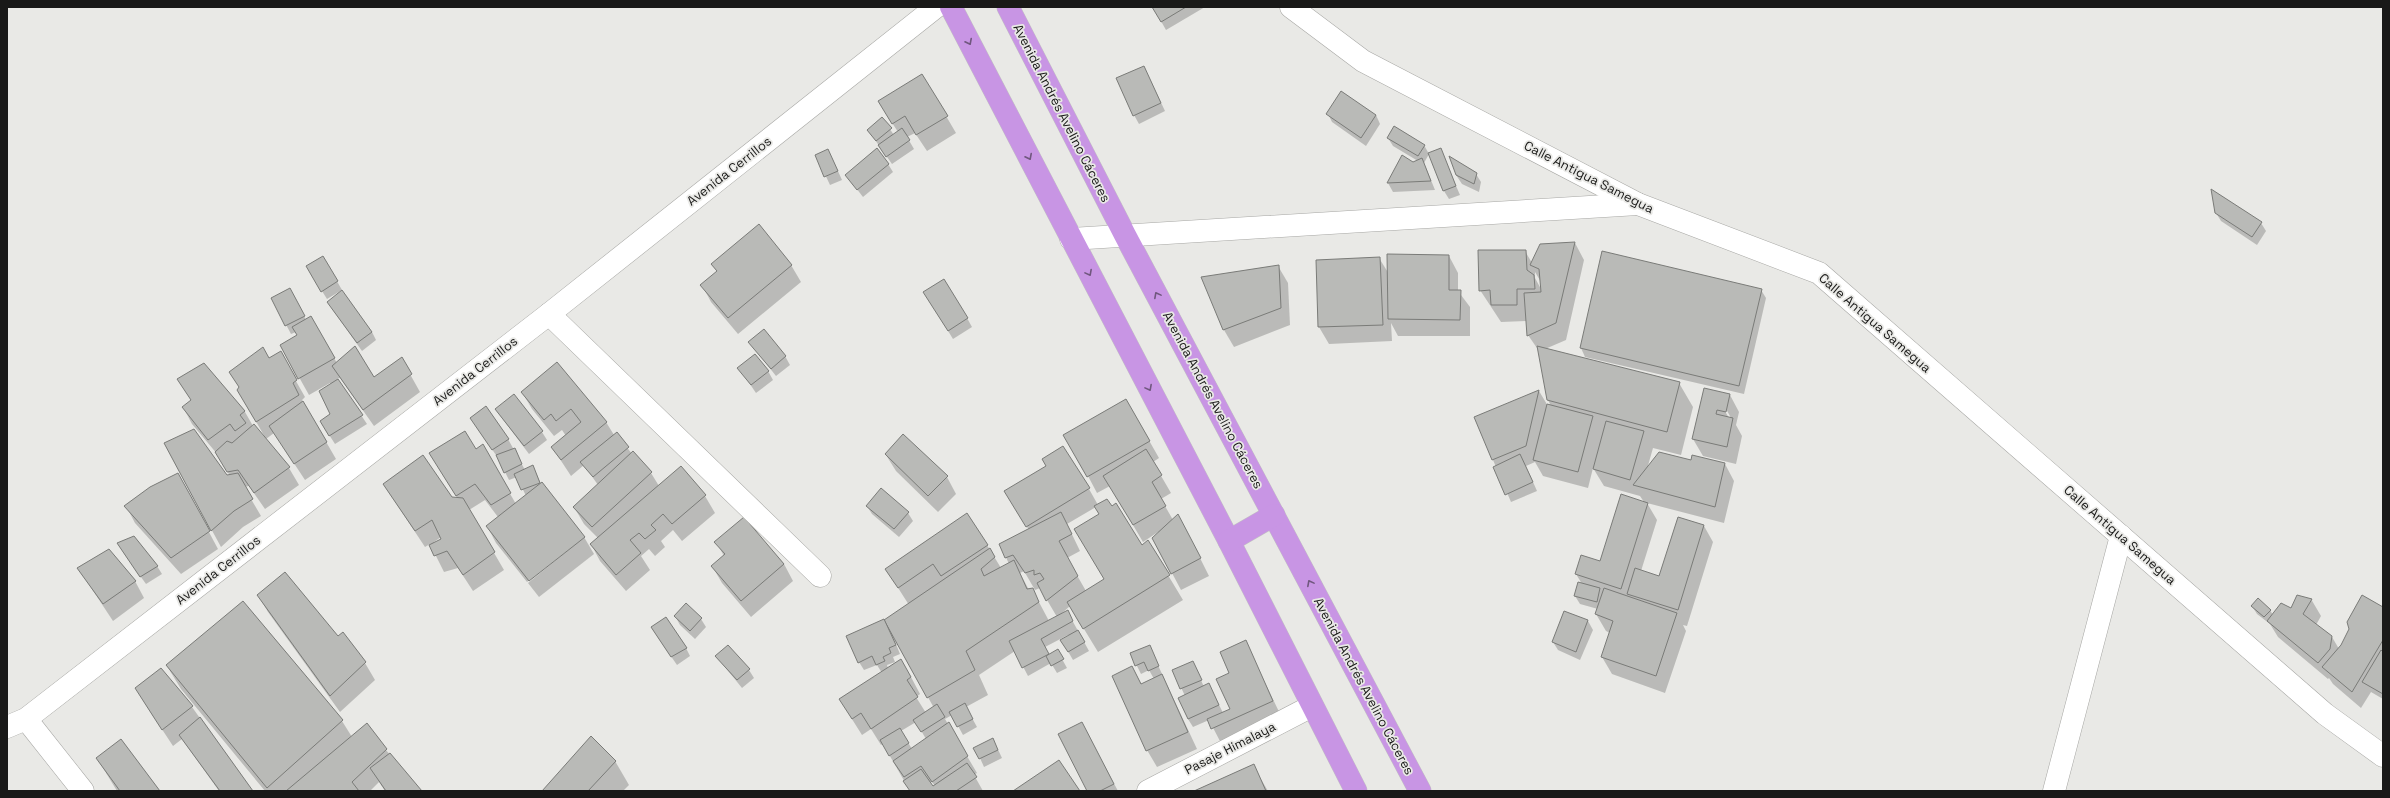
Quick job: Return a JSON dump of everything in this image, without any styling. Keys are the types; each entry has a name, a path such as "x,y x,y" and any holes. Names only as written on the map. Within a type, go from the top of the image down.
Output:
{"highway":[{"path":"951,7 1229,541 1356,791"},
{"name":"Avenida Andrés Avelino Cáceres","path":"1008,7 1125,235 1420,791"},
{"path":"1229,541 1274,515"}],"street":[{"name":"Avenida Cerrillos","path":"17,723 549,314 936,7"},
{"name":"Calle Antigua Samegua","path":"1291,7 1363,61 1638,204 1819,273 2325,714 2383,756"},
{"path":"1071,239 1638,204"},
{"path":"549,314 820,576"},
{"path":"2054,791 2121,536"},
{"name":"Pasaje Himalaya","path":"1148,791 1312,706"},
{"path":"17,723 83,791"}],"building":[{"path":"1152,7 1186,7 1161,22"},
{"path":"1144,66 1161,103 1133,116 1116,78"},
{"path":"922,74 948,116 916,135 905,116 892,124 878,101"},
{"path":"1341,91 1376,115 1361,138 1326,114"},
{"path":"882,117 892,128 876,141 867,130"},
{"path":"1394,126 1425,145 1418,156 1387,138"},
{"path":"902,128 910,140 886,157 878,145"},
{"path":"877,148 889,164 857,190 845,175"},
{"path":"1441,148 1456,186 1443,191 1428,153"},
{"path":"828,149 838,171 824,177 815,155"},
{"path":"1402,155 1413,162 1422,158 1431,181 1387,183"},
{"path":"1449,156 1477,173 1474,184 1456,175"},
{"path":"2211,189 2262,222 2252,237 2215,213"},
{"path":"759,224 792,265 728,318 700,285 717,271 711,264"},
{"path":"1575,242 1556,323 1527,336 1524,293 1541,292 1539,269 1530,265 1540,244"},
{"path":"1478,250 1526,250 1527,270 1534,275 1535,289 1517,289 1517,305 1491,305 1490,290 1479,291"},
{"path":"1602,251 1762,289 1739,386 1580,348"},
{"path":"1387,254 1449,255 1449,290 1461,290 1460,320 1388,319"},
{"path":"323,256 338,281 321,292 306,266"},
{"path":"1380,257 1383,325 1318,327 1316,260"},
{"path":"1279,265 1281,308 1223,330 1201,277"},
{"path":"944,279 968,318 948,331 923,292"},
{"path":"290,288 305,316 285,326 271,298"},
{"path":"342,290 372,332 357,343 327,302"},
{"path":"311,316 335,358 298,379 280,345 297,335 292,327"},
{"path":"764,329 786,356 771,369 748,342"},
{"path":"355,346 374,377 402,357 412,374 363,410 332,366"},
{"path":"1537,346 1680,382 1667,432 1547,400"},
{"path":"263,347 269,358 281,351 297,380 293,383 299,395 256,422 237,390 239,387 229,372"},
{"path":"755,354 769,371 751,385 737,368"},
{"path":"557,362 607,422 561,460 551,447 581,422 571,409 556,421 551,414 544,420 521,392"},
{"path":"204,363 245,411 240,415 246,423 235,431 230,424 208,440 182,407 191,400 177,379"},
{"path":"338,379 363,415 329,436 320,421 330,414 319,391"},
{"path":"1704,388 1730,394 1726,412 1717,410 1716,414 1733,418 1727,447 1692,439"},
{"path":"1539,390 1526,446 1492,460 1474,417"},
{"path":"514,394 543,431 524,446 495,409"},
{"path":"1126,399 1150,441 1087,477 1063,435"},
{"path":"303,401 327,442 294,464 269,426"},
{"path":"1547,404 1593,416 1578,472 1533,460"},
{"path":"486,406 509,439 492,450 470,418"},
{"path":"1606,421 1644,431 1630,480 1593,469"},
{"path":"254,424 290,467 254,493 238,470 227,472 215,452 227,441 232,443"},
{"path":"194,429 227,475 238,473 253,499 234,511 211,531 164,443"},
{"path":"465,431 476,449 483,444 511,493 491,505 475,484 456,496 429,453"},
{"path":"617,432 629,447 593,477 580,462"},
{"path":"903,434 948,476 928,496 885,454"},
{"path":"1063,446 1090,488 1026,527 1004,491 1046,466 1042,459"},
{"path":"515,448 522,464 504,473 496,455"},
{"path":"1146,449 1162,475 1152,482 1166,506 1133,525 1103,476"},
{"path":"633,451 652,472 592,527 573,507"},
{"path":"1659,452 1691,460 1692,455 1725,463 1715,507 1633,485"},
{"path":"1520,454 1533,482 1505,495 1493,467"},
{"path":"423,455 452,497 463,498 495,552 463,575 447,551 434,556 429,545 441,539 432,520 415,531 383,484"},
{"path":"533,465 540,483 521,490 514,474"},
{"path":"681,466 706,495 672,524 663,514 651,525 656,530 645,539 639,533 630,540 641,553 616,575 590,544"},
{"path":"178,473 210,531 171,558 124,506 150,487"},
{"path":"542,482 585,537 529,581 486,526"},
{"path":"881,488 909,512 894,529 866,506"},
{"path":"1621,494 1648,503 1621,589 1575,574 1581,555 1600,561"},
{"path":"1107,499 1112,506 1116,503 1142,545 1148,540 1170,575 1083,629 1067,602 1104,579 1074,529 1099,514 1094,506"},
{"path":"1061,512 1072,534 1059,541 1078,576 1046,601 1037,583 1044,579 1040,573 1034,575 1034,570 1025,573 1013,555 1005,558 999,544"},
{"path":"967,513 988,545 941,576 933,564 898,588 885,569"},
{"path":"1178,514 1201,558 1171,574 1152,538"},
{"path":"744,517 784,564 741,601 711,566 725,554 714,542"},
{"path":"1678,517 1704,525 1678,610 1627,594 1635,568 1659,576"},
{"path":"134,536 158,566 140,577 117,543"},
{"path":"990,548 995,557 981,569 984,576 1014,560 1027,589 1033,588 1039,602 966,651 975,670 927,698 884,620"},
{"path":"109,549 136,581 103,604 77,568"},
{"path":"285,572 338,636 343,632 366,662 330,696 257,595"},
{"path":"1578,582 1600,588 1597,602 1574,596"},
{"path":"1604,588 1677,613 1656,676 1601,657 1613,621 1595,614"},
{"path":"2297,595 2312,599 2303,614 2332,636 2330,649 2318,663 2267,621 2281,603 2291,608"},
{"path":"2362,595 2383,607 2383,640 2352,692 2322,667 2341,645 2349,629 2347,622"},
{"path":"2258,598 2271,610 2264,617 2251,606"},
{"path":"243,601 343,720 267,788 166,665"},
{"path":"686,603 702,618 690,631 674,616"},
{"path":"1068,610 1073,621 1041,639 1049,654 1022,668 1009,641"},
{"path":"1564,611 1588,620 1576,652 1552,642"},
{"path":"666,617 687,648 671,657 651,627"},
{"path":"884,619 896,645 889,648 891,653 883,657 885,661 876,665 872,656 858,663 846,636"},
{"path":"1078,630 1085,642 1068,652 1060,640"},
{"path":"1246,640 1273,701 1211,729 1207,719 1230,709 1216,679 1229,673 1220,652"},
{"path":"728,645 750,669 737,680 715,656"},
{"path":"1150,645 1159,666 1148,671 1144,662 1135,666 1130,653"},
{"path":"1058,649 1064,659 1051,666 1046,656"},
{"path":"2381,650 2383,652 2383,694 2362,682"},
{"path":"901,659 911,677 907,680 918,697 871,729 861,713 852,719 839,699"},
{"path":"1193,661 1202,680 1180,689 1172,670"},
{"path":"1132,666 1141,684 1162,674 1188,732 1146,751 1112,676"},
{"path":"161,668 193,706 162,730 135,688"},
{"path":"1209,683 1219,705 1188,719 1178,698"},
{"path":"965,703 973,719 957,727 949,712"},
{"path":"937,704 945,717 921,732 913,720"},
{"path":"200,717 253,791 220,791 179,735"},
{"path":"949,722 968,756 932,782 921,766 904,777 893,761"},
{"path":"1082,722 1114,784 1100,791 1087,791 1058,734"},
{"path":"367,723 387,749 352,782 359,791 286,791"},
{"path":"900,728 909,743 889,756 880,740"},
{"path":"591,736 616,761 588,791 542,791"},
{"path":"993,738 998,750 979,759 973,748"},
{"path":"121,739 160,791 120,791 96,758"},
{"path":"390,753 422,791 386,791 370,768"},
{"path":"1059,760 1080,791 1013,791"},
{"path":"967,763 977,777 956,791 910,791 903,781 921,769 933,786"},
{"path":"1254,764 1266,791 1194,791"}]}
